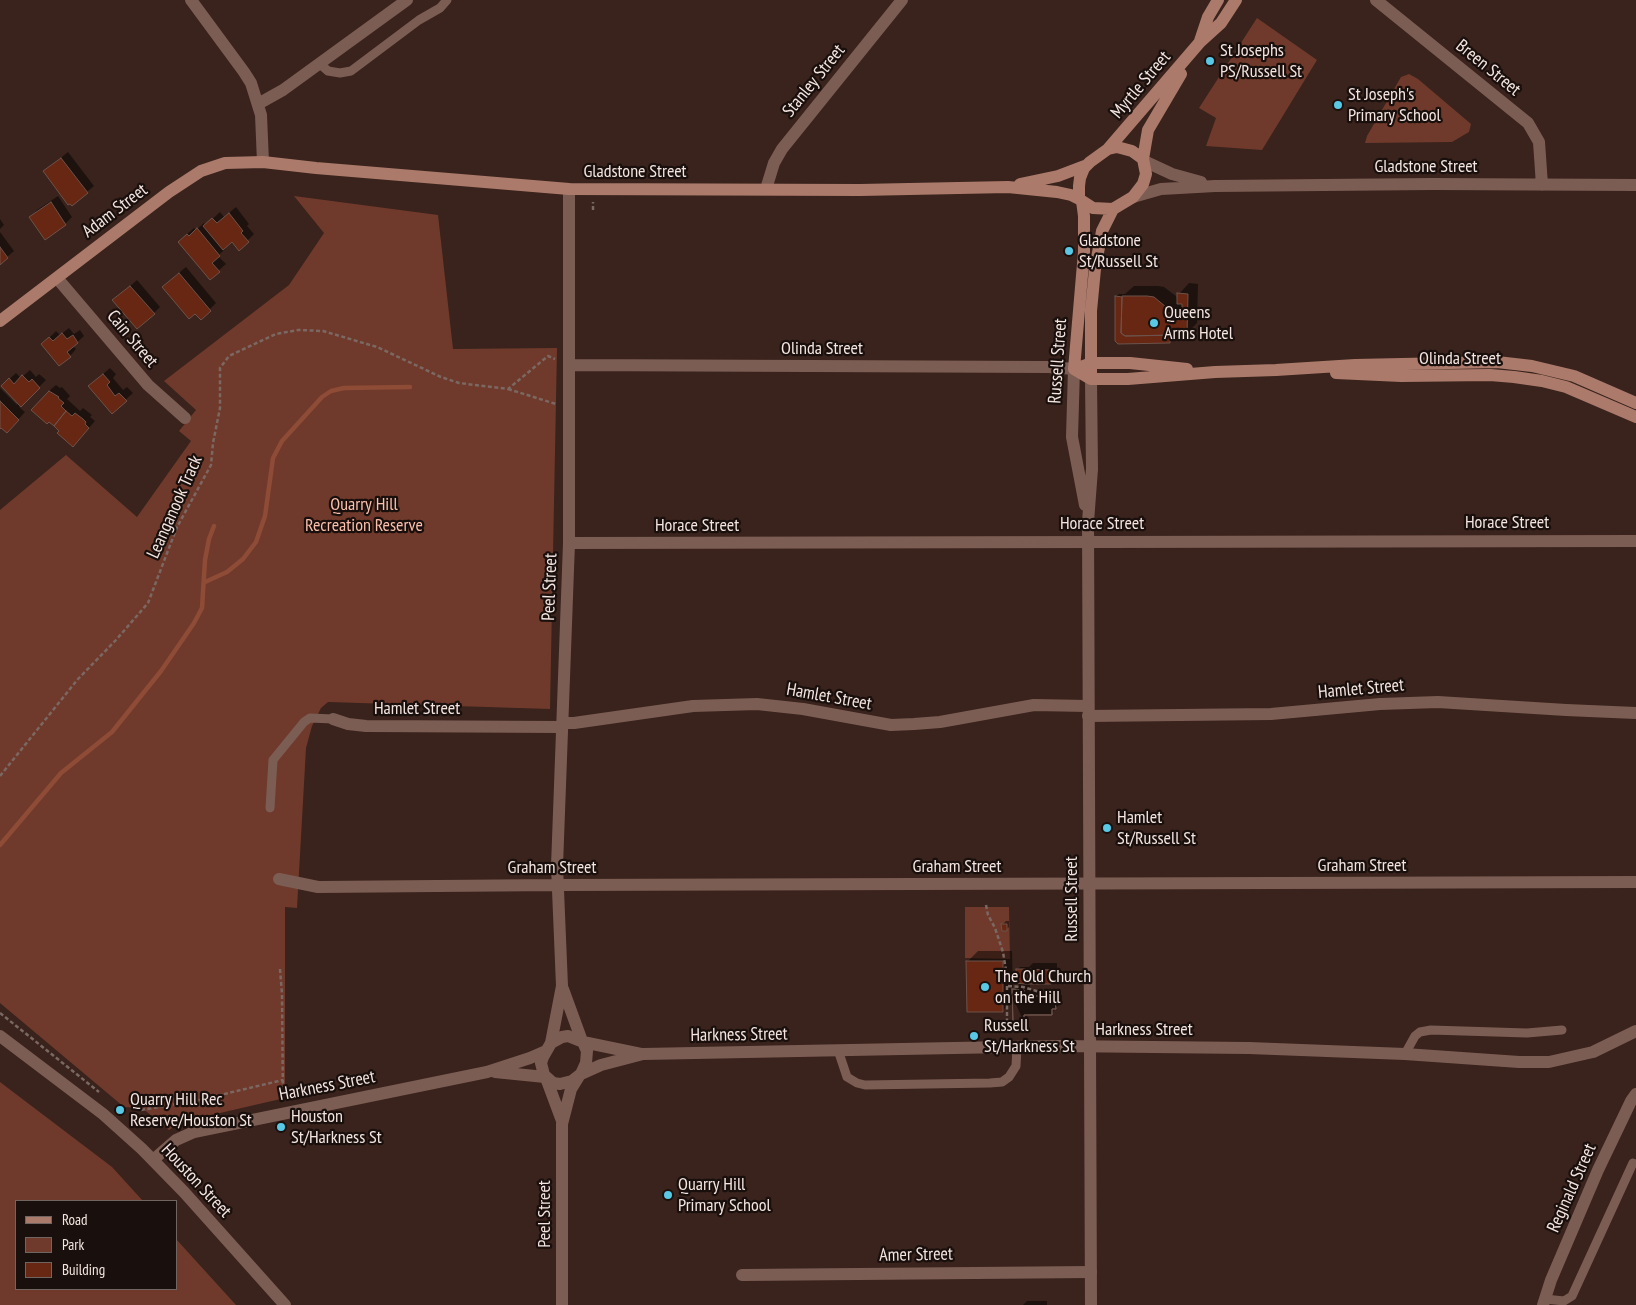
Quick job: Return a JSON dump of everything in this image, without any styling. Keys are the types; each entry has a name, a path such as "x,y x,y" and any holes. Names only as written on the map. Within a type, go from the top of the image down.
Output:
{"main road":[{"name":"Myrtle Street","path":"1144,160 1148,130 1200,42 1208,17 1218,0"},
{"name":"Myrtle Street","path":"1108,150 1200,42 1221,23 1236,0"},
{"path":"1117,147 1126,148 1144,160 1144,180 1140,189 1133,197 1113,209 1093,208 1081,200 1078,186 1080,178 1087,166 1108,150 1117,147"},
{"name":"Gladstone Street","path":"264,162 345,171 569,189 766,190 1008,187 1057,192 1071,195 1081,200"},
{"name":"Adam Street","path":"0,321 170,192 201,171 225,163 264,162"},
{"name":"Gladstone Street","path":"1008,187 1058,176 1087,166"},
{"name":"Russell Street","path":"1074,369 1084,252 1084,216 1081,200"},
{"name":"Russell Street","path":"1092,379 1091,311 1095,268 1102,231 1113,209"},
{"name":"Olinda Street","path":"1074,369 1092,379 1141,379 1215,372 1355,365 1478,362 1516,364 1574,376 1636,403"},
{"name":"Olinda Street","path":"1074,369 1091,363 1130,363 1215,372"},
{"name":"Olinda Street","path":"1276,370 1401,376 1490,375 1514,377 1566,387 1636,417"}],"street":[{"path":"191,0 244,72 253,88 263,129 264,162"},
{"path":"258,104 283,90 407,0"},
{"name":"Stanley Street","path":"766,190 774,163 782,149 902,0"},
{"name":"Breen Street","path":"1376,0 1528,123 1539,142 1542,185"},
{"name":"Gladstone Street","path":"1144,160 1184,178 1215,186"},
{"name":"Gladstone Street","path":"1133,197 1161,189 1215,186 1420,184 1636,185"},
{"name":"Peel Street","path":"548,1047 562,986 557,885 569,543 569,189"},
{"name":"Cain Street","path":"57,278 148,385 185,418"},
{"name":"Olinda Street","path":"570,365 1049,366 1074,369"},
{"name":"Russell Street","path":"1074,369 1072,437 1088,522"},
{"name":"Russell Street","path":"1091,1305 1088,522 1092,469 1092,379"},
{"name":"Horace Street","path":"569,543 1636,540"},
{"name":"Hamlet Street","path":"334,719 348,724 366,726 562,724 693,706 757,704 803,709 891,725 949,721 1034,705 1088,711 1271,714 1372,704 1438,702 1636,713"},
{"name":"Graham Street","path":"279,879 318,887 1636,882"},
{"name":"Peel Street","path":"562,986 582,1042"},
{"name":"Harkness Street","path":"582,1042 643,1054 1090,1047 1249,1048 1549,1062 1592,1052 1610,1045 1636,1030"},
{"name":"Houston Street","path":"0,1036 103,1114 153,1160 184,1192 279,1303"},
{"path":"568,1036 582,1042 588,1057 580,1075 572,1082 560,1084 554,1083 546,1077 541,1063 548,1047 562,1037 568,1036"},
{"name":"Harkness Street","path":"153,1160 164,1149 183,1136 284,1113 487,1072 530,1058 548,1047"},
{"name":"Harkness Street","path":"580,1075 601,1066 643,1054"},
{"name":"Harkness Street","path":"487,1072 546,1077"},
{"name":"Peel Street","path":"562,1305 562,1124 571,1089 580,1075"},
{"name":"Peel Street","path":"546,1077 562,1124"},
{"name":"Reginald Street","path":"1544,1302 1598,1170 1636,1094"},
{"name":"Amer Street","path":"742,1275 1091,1272"}],"lane":[{"path":"320,64 328,70 340,73 352,71 419,20 440,8 447,0"},
{"path":"270,808 273,760 304,722 310,718 334,719"},
{"path":"1405,1054 1420,1032 1432,1030 1527,1033 1562,1030"},
{"path":"838,1050 847,1077 857,1084 990,1084 1002,1082 1009,1077 1016,1066 1017,1048"},
{"name":"Reginald Street","path":"1544,1302 1564,1301 1572,1296 1633,1163"}],"path":[{"name":"Leanganook Track","path":"0,776 78,679 116,640 148,603 177,527 211,466 213,443 220,408 220,368 229,356 276,334 298,330 323,331 377,347 441,377 459,383 508,389 557,404"},
{"path":"508,389 548,356 570,365"},
{"path":"986,905 988,915 995,928 1003,952 1007,986 1007,1023"},
{"path":"280,969 284,1113"},
{"path":"1007,986 1023,987 1040,992 1058,991"},
{"path":"0,1013 101,1093"},
{"path":"141,1110 283,1080"},
{"path":"116,1106 124,1112"}],"green space":[{"path":"1257,18 1317,60 1262,150 1206,146 1216,118 1199,108"},
{"path":"1409,74 1418,79 1471,124 1469,132 1452,142 1365,143 1367,136 1401,77"},
{"name":"Quarry Hill Recreation Reserve","path":"294,196 438,215 453,349 557,348 550,709 328,702 321,708 312,726 306,748 297,908 285,907 285,1098 181,1122 169,1130 142,1108 124,1107 0,1003 0,510 66,455 137,517 191,441 179,431 196,410 164,381 289,285 324,233"},
{"path":"965,907 1009,907 1010,959 965,958"},
{"path":"0,1082 112,1167 142,1200 15,1200 15,1290 178,1290 178,1241 236,1305 0,1305"}],"building":[{"path":"61,158 88,193 72,206 68,205 43,171"},
{"path":"51,202 66,225 45,240 29,217"},
{"path":"229,213 249,242 239,251 232,242 223,250 203,226 212,218 217,223"},
{"path":"197,228 220,256 212,263 220,272 210,280 178,242 187,234 189,236"},
{"path":"0,247 8,258 0,265"},
{"path":"179,273 211,311 201,320 195,314 189,319 162,287"},
{"path":"130,286 155,314 137,329 112,300"},
{"name":"Queens Arms Hotel","path":"1177,293 1188,294 1187,335 1125,336 1121,333 1122,296 1154,297 1166,307 1168,313 1182,313 1182,304 1177,304"},
{"path":"1115,296 1122,297 1121,333 1125,336 1170,335 1170,343 1118,344 1115,341"},
{"path":"62,333 67,339 73,335 78,343 67,352 71,357 59,366 41,344 49,337 53,341"},
{"path":"103,374 110,382 107,385 115,396 119,393 127,401 112,414 88,386"},
{"path":"22,375 29,382 32,379 40,388 21,407 1,386 9,378 14,384"},
{"path":"49,391 59,397 64,403 61,406 66,411 54,426 49,422 47,424 31,410"},
{"path":"0,401 19,420 7,433 0,429"},
{"path":"66,411 72,416 75,413 86,422 85,424 89,428 73,447 57,433 59,431 54,426"},
{"path":"1001,924 1007,924 1007,931 1002,931"},
{"name":"The Old Church on the Hill","path":"966,961 1003,961 1003,1012 967,1012"},
{"path":"1016,969 1025,969 1025,984 1016,983"},
{"name":"The Old Church on the Hill","path":"1025,969 1051,970 1051,984 1025,984"},
{"name":"The Old Church on the Hill","path":"1012,989 1024,990 1023,996 1052,996 1056,1009 1052,1009 1052,1015 1024,1015 1024,1021 1013,1022"},
{"name":"The Old Church on the Hill","path":"1012,989 1024,990 1023,996 1052,996 1056,1009 1052,1009 1052,1015 1024,1015 1024,1021 1013,1022"}],"waterway":[{"path":"205,582 227,572 243,559 256,542 265,516 273,458 282,441 322,397 331,391 344,388 410,387"},
{"path":"0,845 61,773 112,732 161,671 194,623 202,608 205,560 209,539 214,526"}],"place":[{"name":"St Josephs PS/Russell St","path":"1210,61"},
{"name":"St Joseph's Primary School","path":"1338,105"},
{"name":"Gladstone St/Russell St","path":"1069,251"},
{"name":"Queens Arms Hotel","path":"1154,323"},
{"name":"Hamlet St/Russell St","path":"1107,828"},
{"name":"The Old Church on the Hill","path":"985,987"},
{"name":"Russell St/Harkness St","path":"974,1036"},
{"name":"Quarry Hill Rec Reserve/Houston St","path":"120,1110"},
{"name":"Houston St/Harkness St","path":"281,1127"},
{"name":"Quarry Hill Primary School","path":"668,1195"}]}
